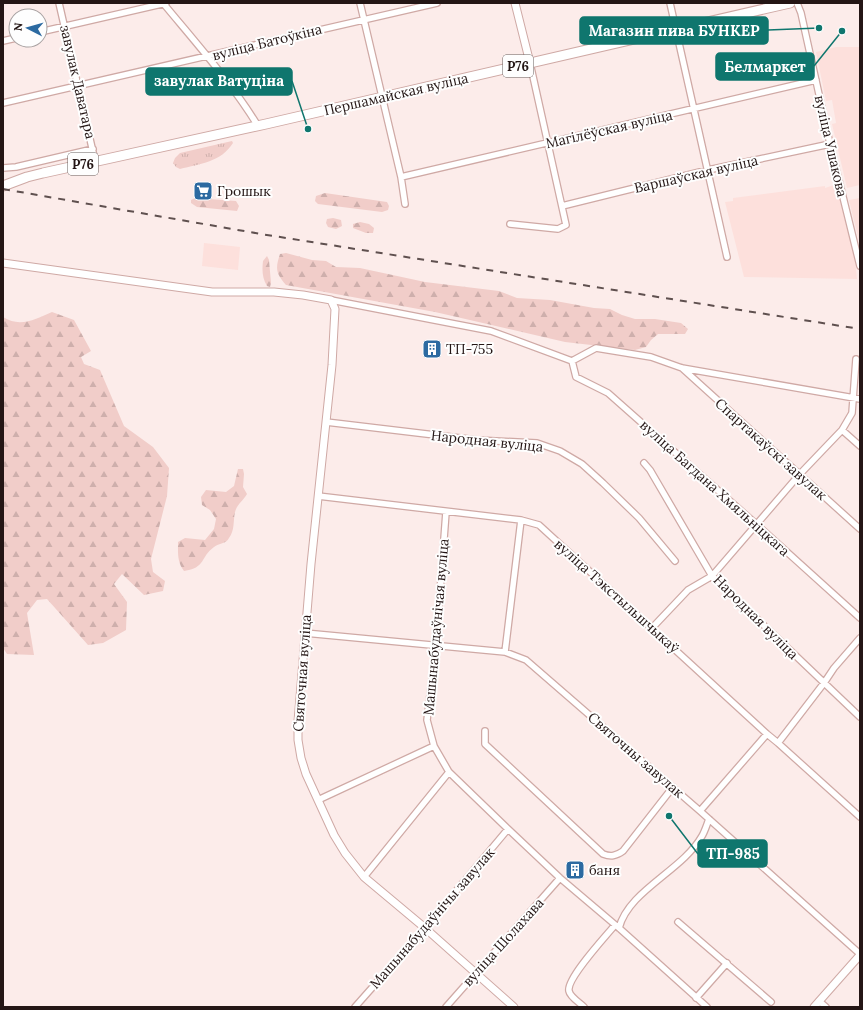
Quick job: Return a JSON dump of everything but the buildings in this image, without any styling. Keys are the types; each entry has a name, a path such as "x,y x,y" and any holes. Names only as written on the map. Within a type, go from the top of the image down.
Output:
{"main road":[{"name":"Першамайская вуліца","path":"3,186 27,177 95,161 258,126 790,3"}],"street":[{"name":"завулак Даватара","path":"60,3 95,161"},
{"path":"48,30 164,3 208,57 249,111 258,126"},
{"path":"360,3 401,177 405,204"},
{"name":"вуліца Батоўкіна","path":"3,103 79,87 363,19 437,3"},
{"path":"510,224 558,229 566,225 515,3"},
{"path":"670,3 726,257"},
{"name":"вуліца Ушакова","path":"797,3 801,12 830,144 860,266"},
{"name":"Магілёўская вуліца","path":"401,177 694,110 816,80"},
{"name":"Варшаўская вуліца","path":"562,206 708,170 830,144"},
{"path":"3,168 16,167 93,149"},
{"path":"3,263 212,292 274,292 303,294 491,332 572,362 596,348 651,357 682,368 860,399"},
{"name":"Святочная вуліца","path":"331,300 335,309 332,351 298,721 298,740 301,758 334,834 345,853 364,877 476,972 514,1007"},
{"path":"652,628 688,590 712,576 799,475 842,430 852,414 856,358"},
{"name":"вуліца Багдана Хмяльніцкага","path":"572,362 576,377 608,393 860,618"},
{"name":"Спартакаўскі завулак","path":"682,368 860,529"},
{"name":"Народная вуліца","path":"326,422 477,440 538,443 560,451 582,464 639,518 675,561"},
{"path":"842,430 860,446"},
{"name":"Народная вуліца","path":"644,463 650,470 712,576 860,717"},
{"name":"вуліца Тэкстыльшчыкаў","path":"318,496 521,520 539,525 766,734 778,742 860,817"},
{"name":"Машынабудаўнічая вуліца","path":"446,512 436,646 427,720 434,746 449,772 508,829 560,878 707,1007"},
{"path":"506,652 521,520"},
{"name":"Святочны завулак","path":"305,633 506,652 526,660 673,787 860,955"},
{"path":"778,742 834,668 860,638"},
{"path":"485,731 485,744 604,854 610,856 623,851 673,787"},
{"path":"700,811 766,734"},
{"path":"318,800 434,746"},
{"path":"364,877 449,772"},
{"path":"584,1007 570,995 569,992 569,985 576,972 617,927 630,906 682,860 691,850 703,836 709,819"},
{"name":"Машынабудаўнічы завулак","path":"355,1007 425,928 508,829"},
{"name":"вуліца Шолахава","path":"446,1007 560,878"},
{"path":"678,922 727,963 770,1002"},
{"path":"814,1007 860,955"},
{"path":"696,998 727,963"},
{"path":"820,1001 826,1007"}],"shaded area":[{"path":"836,47 860,47 860,185 847,188 832,124 836,123 832,100 826,101 816,52"},
{"path":"837,184 855,258 857,279 744,277 725,202 733,201 733,198 825,186 825,188"},
{"path":"860,198 860,245 849,200"},
{"path":"204,243 240,247 238,270 202,266"}],"green space":[{"path":"232,141 233,143 222,154 202,164 180,169 173,163 175,158 180,153"},
{"path":"325,193 387,202 389,206 388,210 382,212 318,204 315,201 316,196"},
{"path":"195,198 236,201 239,206 237,211 197,207 191,203 191,200"},
{"path":"333,218 341,220 342,226 336,229 328,227 326,223 327,219"},
{"path":"360,222 369,224 374,228 373,233 366,233 353,228 353,224"},
{"path":"286,253 312,260 326,261 336,267 360,268 425,282 499,291 517,298 550,300 594,308 610,309 635,319 655,319 681,323 688,329 685,334 658,334 646,347 635,350 565,342 435,312 286,285 278,274 277,263 280,254"},
{"path":"267,256 269,260 270,287 267,286 264,280 262,268 263,261"},
{"path":"52,312 74,320 91,351 81,357 84,364 100,370 124,426 153,447 169,468 167,496 151,559 153,572 165,581 163,591 144,595 122,574 114,584 127,602 126,630 103,643 88,645 47,599 37,600 27,613 34,655 7,654 3,648 3,317 16,322 22,322 34,320"},
{"path":"238,469 243,469 243,487 247,494 236,509 231,535 228,540 210,551 199,565 191,570 184,571 179,561 178,542 185,538 205,540 214,529 216,519 210,510 202,505 201,497 206,490 226,492 234,486"}],"railway":[{"path":"3,189 261,234 860,329"}],"place":[{"name":"Магазин пива БУНКЕР","path":"819,28"},
{"name":"Белмаркет","path":"842,31"},
{"name":"завулак Ватуціна","path":"308,129"},
{"name":"Грошык","path":"203,191"},
{"name":"ТП-755","path":"432,349"},
{"name":"ТП-985","path":"669,816"},
{"name":"баня","path":"575,870"}]}
